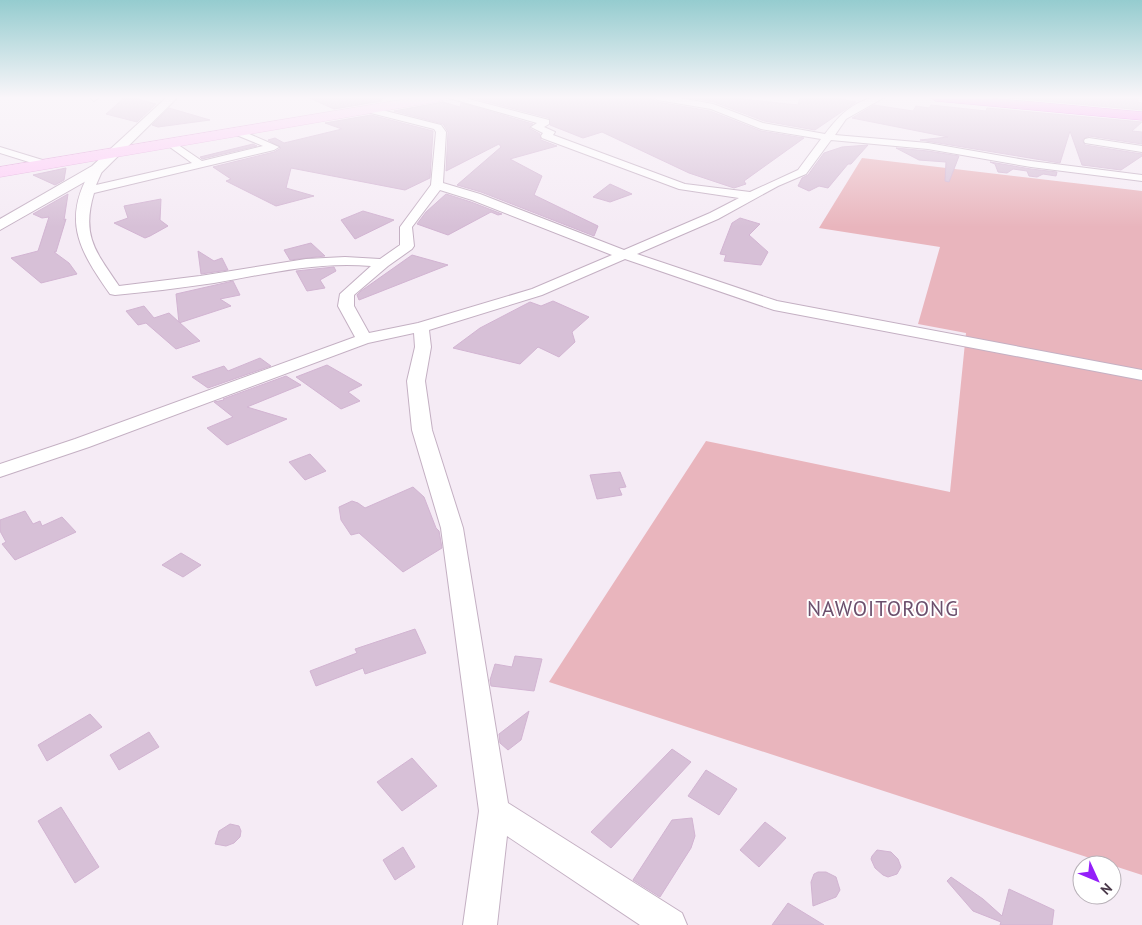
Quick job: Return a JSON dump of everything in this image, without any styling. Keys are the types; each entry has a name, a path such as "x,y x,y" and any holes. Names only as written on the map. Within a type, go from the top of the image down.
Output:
{"main road":[{"path":"0,172 188,140"}],"street":[{"path":"0,225 97,168 126,140"},
{"path":"87,191 274,147 258,140"},
{"path":"364,339 346,306 348,294 383,263 407,246 406,227 437,185 440,140"},
{"path":"557,140 683,186 752,196"},
{"path":"0,471 82,443 364,339 421,327 537,292 714,216 802,172 825,140"},
{"path":"863,140 928,146 1031,164 1142,178"},
{"path":"1090,140 1142,149"},
{"path":"171,143 200,164"},
{"path":"0,150 45,164"},
{"path":"97,168 87,191 82,229 94,258 115,291 227,277 278,268 361,260 383,263"},
{"path":"437,185 476,197 623,254 774,305 1142,375"},
{"path":"421,327 423,348 416,381 422,430 452,528 494,811 480,925"},
{"path":"494,811 670,925"}],"shaded area":[{"path":"862,158 1142,191 1142,875 1122,868 1122,855 1081,855 549,682 706,441 950,492 966,333 918,324 940,247 819,228"}],"building":[{"path":"268,140 279,140 284,143 296,140 432,140 430,178 405,190 291,168 286,188 314,196 276,206 226,181 231,179 213,167 274,152 281,148"},
{"path":"448,140 541,140 557,146 510,159 542,176 534,195 598,226 594,236 481,192 457,185 501,147 499,144 446,171"},
{"path":"619,140 801,140 744,181 746,184 734,188 689,173"},
{"path":"921,140 1067,140 1060,163"},
{"path":"1073,140 1082,140 1085,145 1142,154 1142,156 1121,170 1082,165"},
{"path":"1117,140 1142,140 1142,144"},
{"path":"253,144 257,146 202,159 200,157"},
{"path":"868,145 851,164 848,164 828,188 819,186 809,191 798,186 802,178 808,175 824,153 842,147"},
{"path":"896,148 959,156 949,182 945,181 946,162 919,160"},
{"path":"990,162 1057,172 1056,176 1043,174 1037,177 1029,176 1027,171 1013,169 1007,173 998,172 995,164"},
{"path":"66,168 64,180 55,185 33,175"},
{"path":"610,184 632,194 610,202 593,197"},
{"path":"68,194 64,220 66,219 56,252 54,252 69,263 77,274 41,283 11,258 38,251 49,217 42,218 33,214"},
{"path":"446,194 502,214 498,215 491,212 448,235 417,224 426,212"},
{"path":"161,199 160,220 168,226 150,236 145,238 114,223 128,218 124,206"},
{"path":"363,211 394,220 355,239 341,220"},
{"path":"740,218 760,224 749,235 768,252 761,265 724,261 726,255 720,254 732,223"},
{"path":"311,243 325,256 290,260 284,250"},
{"path":"198,251 214,261 222,258 228,270 201,274"},
{"path":"412,255 448,265 359,300 357,295 361,291"},
{"path":"334,267 336,271 320,280 325,288 307,291 296,271"},
{"path":"233,281 240,295 220,299 231,306 179,323 176,294"},
{"path":"553,301 589,317 572,332 575,342 559,357 538,347 520,364 453,348 480,328 530,302 541,306"},
{"path":"144,306 154,318 169,313 200,341 176,349 146,323 138,325 126,311"},
{"path":"260,358 271,366 208,388 192,377 224,366 228,371"},
{"path":"327,365 362,385 348,392 360,401 341,409 296,377"},
{"path":"286,376 301,385 247,407 287,419 227,445 207,428 233,417 214,402 224,400"},
{"path":"310,454 326,471 305,480 289,462"},
{"path":"620,472 626,487 619,488 622,495 597,499 590,475"},
{"path":"413,487 424,497 436,528 439,531 442,548 403,572 359,533 351,535 341,520 339,507 352,501 365,508"},
{"path":"25,511 33,524 40,521 42,526 62,517 76,532 15,560 2,544 6,542 0,531 0,520"},
{"path":"181,553 201,565 183,577 162,565"},
{"path":"415,629 426,653 365,674 363,668 316,686 310,671 357,653 355,649"},
{"path":"515,656 542,659 534,691 491,686 490,680 495,664 512,667"},
{"path":"529,711 521,740 508,750 500,743 499,734"},
{"path":"90,714 102,727 47,761 38,745"},
{"path":"149,732 159,747 119,770 110,755"},
{"path":"672,749 691,762 611,848 591,832"},
{"path":"412,758 437,786 402,811 377,782"},
{"path":"706,770 737,789 719,815 688,796"},
{"path":"61,807 99,867 75,883 38,821"},
{"path":"692,818 695,836 691,848 660,897 633,880 672,820"},
{"path":"765,822 786,838 759,867 740,850"},
{"path":"230,824 239,826 241,831 240,837 234,843 226,846 215,844 219,831"},
{"path":"403,847 415,867 395,880 383,860"},
{"path":"877,850 891,852 898,859 901,867 897,874 888,877 875,868 871,859"},
{"path":"826,872 836,877 840,890 836,897 813,906 811,882 814,874"},
{"path":"951,877 983,899 1002,916 1009,889 1054,910 1052,925 1000,925 1001,922 973,911 947,881"},
{"path":"788,903 824,925 772,925"}],"district":[{"name":"NAWOITORONG","path":"883,609"}]}
